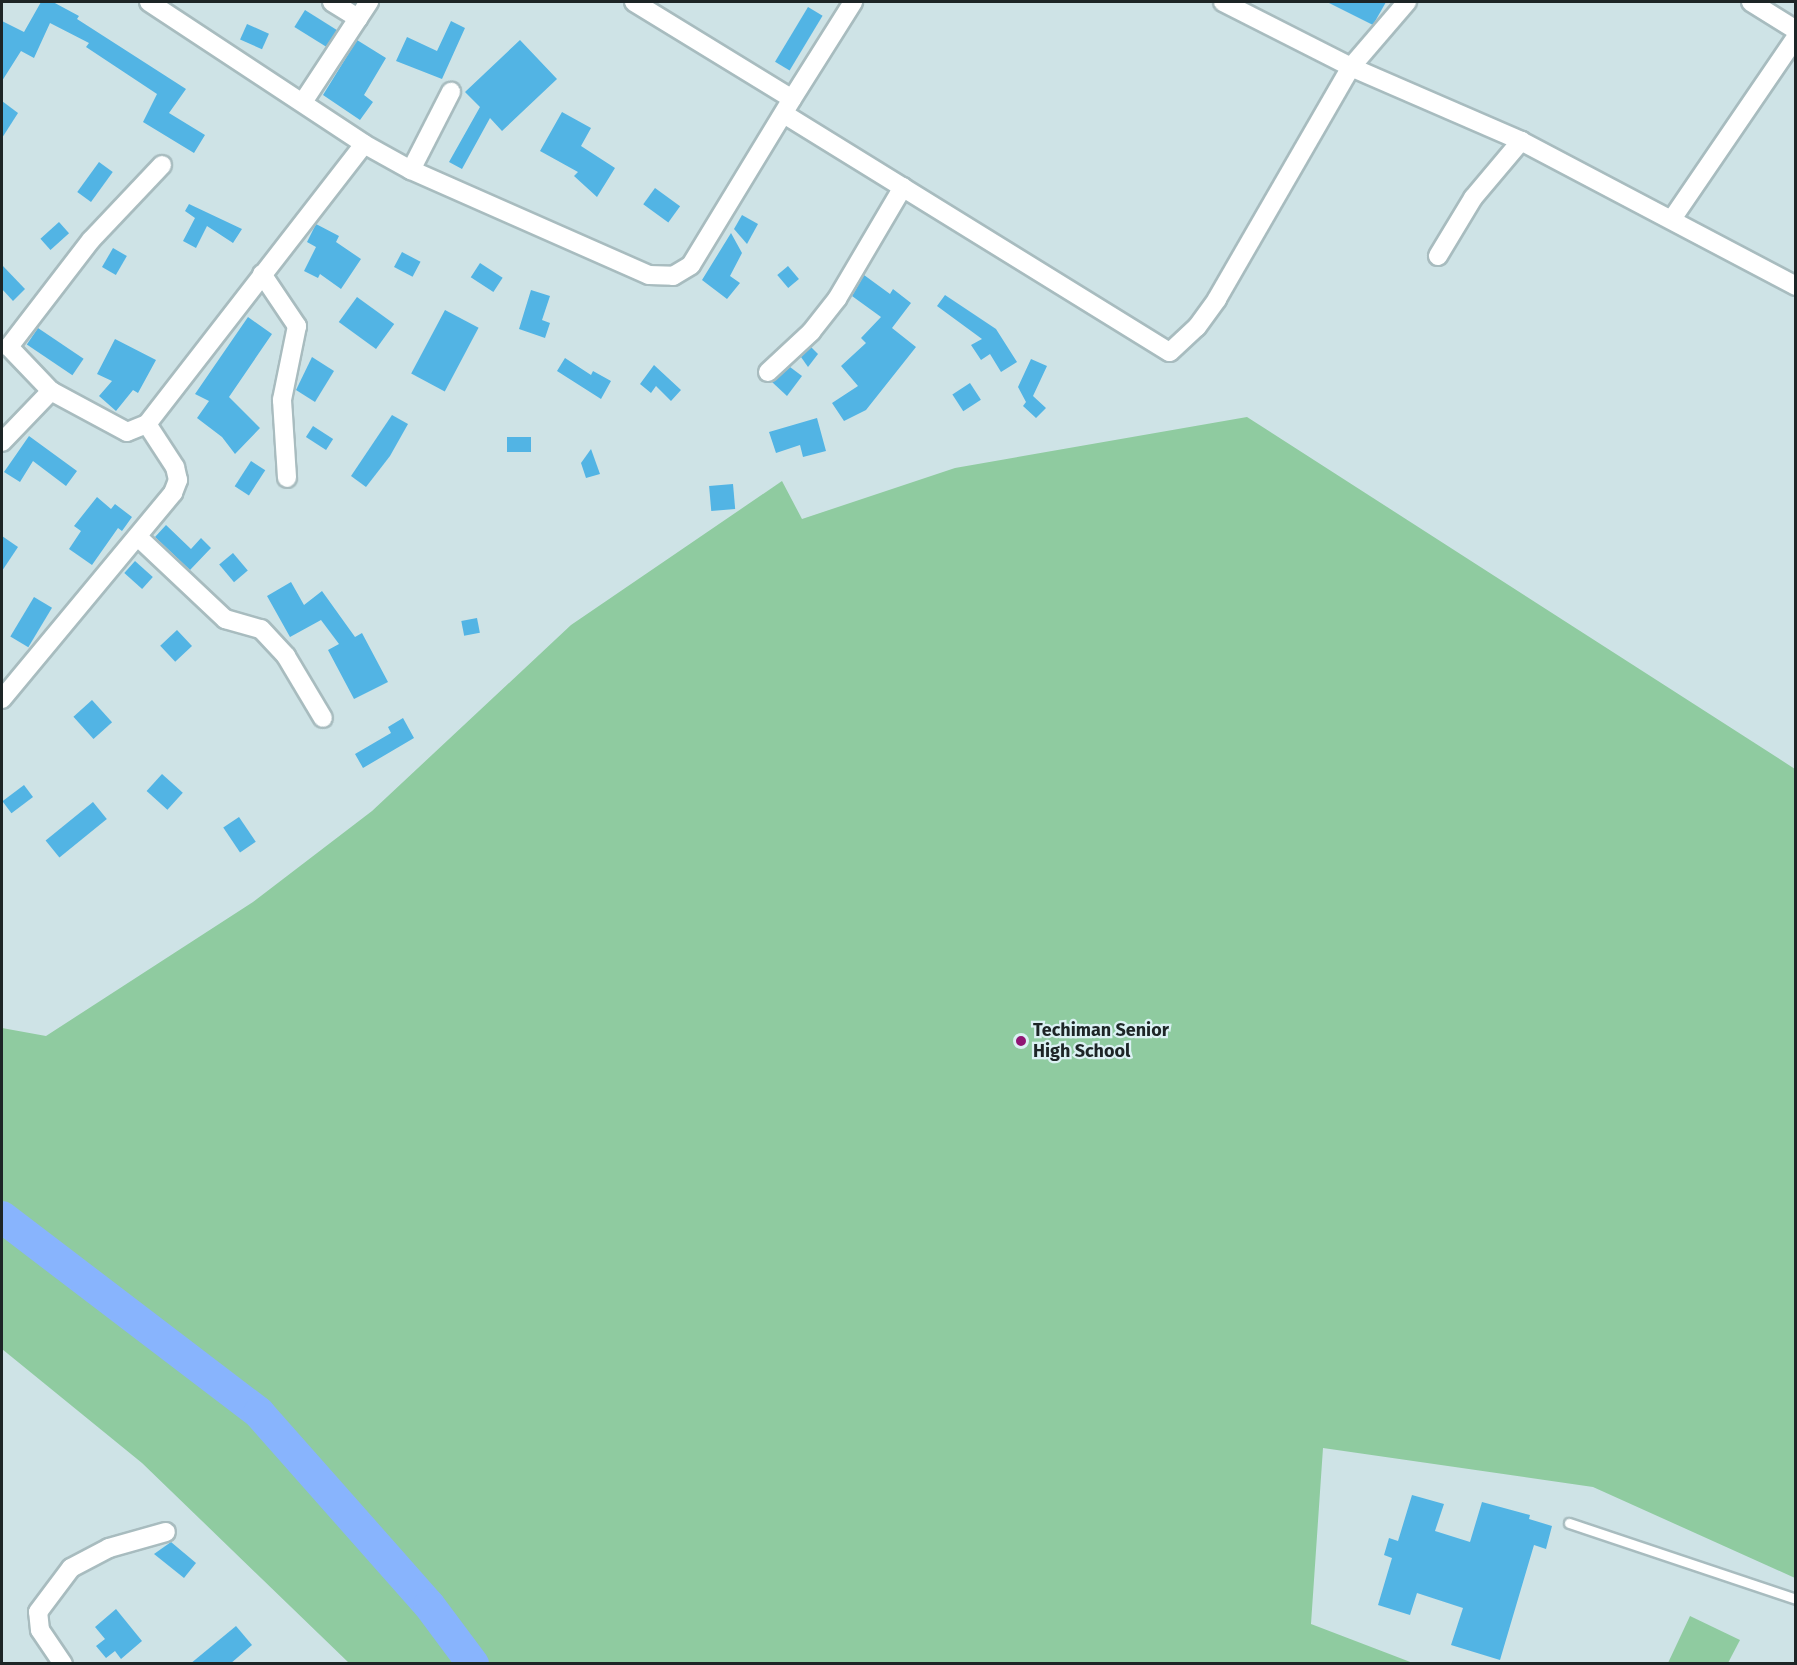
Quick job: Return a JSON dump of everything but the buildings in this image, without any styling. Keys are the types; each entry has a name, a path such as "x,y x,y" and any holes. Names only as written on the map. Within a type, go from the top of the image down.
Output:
{"street":[{"path":"149,2 364,144 411,170 649,275 673,276 691,265 853,2"},
{"path":"332,2 358,18"},
{"path":"303,102 369,2"},
{"path":"634,2 903,187 1170,352 1197,327 1217,299 1351,67 1407,2"},
{"path":"1223,2 1351,67 1521,141 1796,286"},
{"path":"1751,2 1796,30"},
{"path":"1672,219 1796,37"},
{"path":"411,170 452,92"},
{"path":"1438,256 1473,198 1521,141"},
{"path":"162,165 91,240 12,339 9,347 14,356 51,392 127,432 147,424 364,144"},
{"path":"768,372 811,332 837,299 903,187"},
{"path":"262,274 297,326 282,400 286,478"},
{"path":"2,442 51,392"},
{"path":"2,699 173,493 178,480 175,467 147,424"},
{"path":"138,537 225,619 261,628 286,656 323,718"},
{"path":"63,1664 40,1630 38,1612 71,1568 109,1548 166,1532"}],"lane":[{"path":"1569,1522 1796,1599"}],"green space":[{"name":"Techiman Senior High School","path":"1247,417 1795,769 1795,1578 1593,1487 1323,1448 1311,1624 1413,1663 349,1663 142,1463 2,1349 2,1028 46,1036 253,902 372,811 571,625 782,481 802,519 955,468"},
{"path":"1690,1616 1740,1640 1728,1663 1668,1663"}],"waterway":[{"path":"2,1217 259,1413 429,1605 473,1664"}],"place":[{"name":"Techiman Senior High School","path":"1021,1041"}]}
